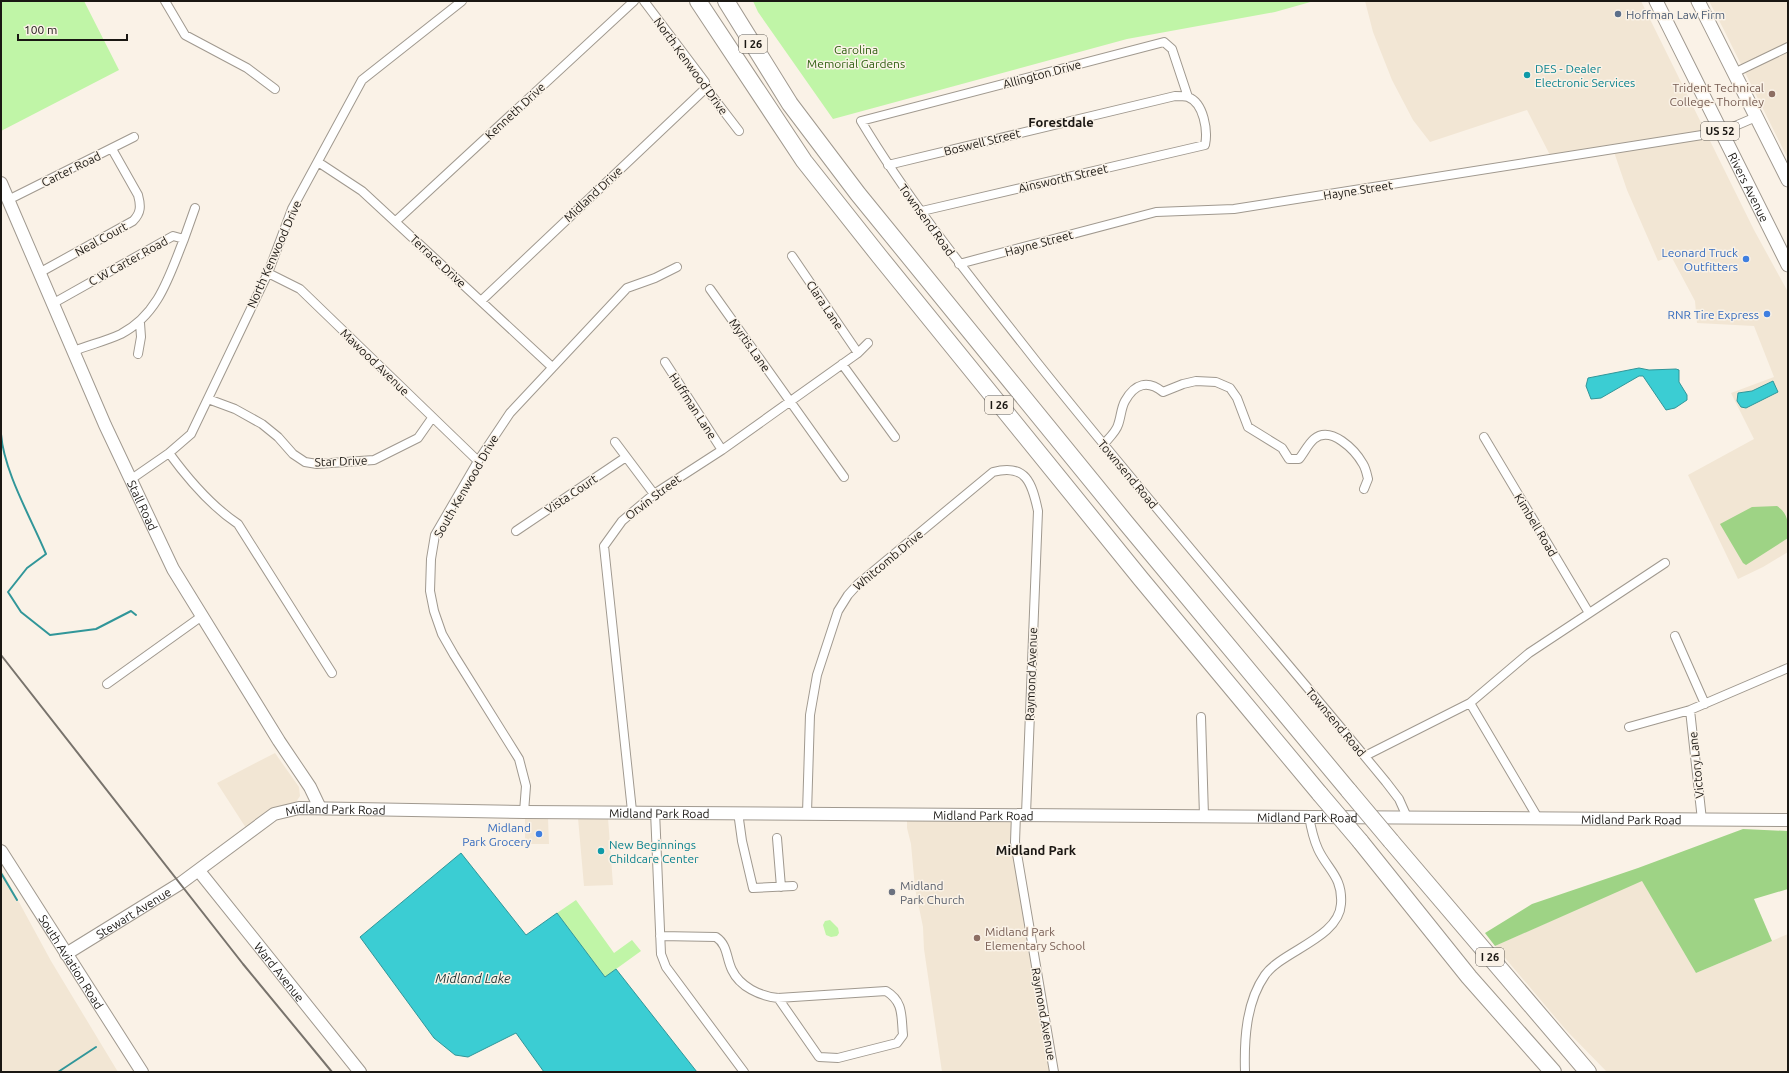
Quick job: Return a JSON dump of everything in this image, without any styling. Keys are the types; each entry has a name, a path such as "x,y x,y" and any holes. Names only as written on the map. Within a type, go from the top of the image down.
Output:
{"highway":[{"name":"I 26","path":"698,1 813,173 1141,579 1360,842 1469,977 1553,1072"},
{"name":"I 26","path":"726,1 790,104 858,194 1126,523 1391,842 1588,1072"}],"main road":[{"name":"Rivers Avenue","path":"1656,1 1788,266"},
{"name":"US 52","path":"1698,1 1788,180"}],"street":[{"path":"165,1 185,35 247,68 275,89"},
{"name":"North Kenwood Drive","path":"130,480 169,453 191,434 268,273 292,209 362,80 462,1"},
{"name":"Kenneth Drive","path":"396,221 634,1"},
{"name":"North Kenwood Drive","path":"644,1 705,82 706,88 740,131"},
{"name":"Allington Drive","path":"861,121 1164,42 1172,49 1188,97"},
{"path":"1734,73 1788,47"},
{"name":"Midland Drive","path":"481,301 706,88"},
{"name":"Boswell Street","path":"888,165 1175,96 1188,97"},
{"name":"Ainsworth Street","path":"922,211 1205,145 1208,134 1203,115 1194,101 1188,97"},
{"name":"Hayne Street","path":"959,264 1156,212 1234,210 1721,132 1756,117"},
{"name":"Townsend Road","path":"861,121 888,165 959,264 1103,445 1365,756 1399,799 1407,817"},
{"name":"Carter Road","path":"8,200 134,137"},
{"name":"Neal Court","path":"39,273 133,221 138,215 140,203 138,195 112,149"},
{"name":"Terrace Drive","path":"318,162 362,191 552,367"},
{"name":"Stall Road","path":"1,183 52,304 74,351 104,425 173,569 310,787 320,808"},
{"path":"184,239 195,208"},
{"name":"C W Carter Road","path":"52,304 173,236 184,239 155,306 140,322 120,334 74,351"},
{"name":"Clara Lane","path":"792,256 858,353"},
{"name":"South Kenwood Drive","path":"524,812 526,786 519,759 442,634 434,611 430,591 431,559 435,535 478,461 510,413 627,288 655,278 677,267"},
{"name":"Mawood Avenue","path":"268,273 300,289 478,461"},
{"name":"Myrtis Lane","path":"710,289 844,477"},
{"path":"138,354 141,338 140,322"},
{"name":"Orvin Street","path":"632,811 604,546 622,521 654,494 722,450 858,353 868,343"},
{"name":"Huffman Lane","path":"665,362 722,450"},
{"path":"842,364 895,437"},
{"path":"1103,445 1118,426 1124,402 1133,390 1147,384 1154,385 1163,392 1183,384 1196,381 1216,382 1230,388 1238,398 1248,427 1282,448 1289,459 1299,459 1314,438 1326,434 1335,436 1348,445 1364,464 1368,479 1364,490"},
{"name":"Star Drive","path":"208,398 262,424 278,437 293,454 305,462 317,464 374,460 418,438 432,418"},
{"name":"Kimbell Road","path":"1484,437 1589,613"},
{"path":"615,442 654,494"},
{"path":"169,453 184,473 221,513 238,524 332,673"},
{"name":"Vista Court","path":"516,531 626,457"},
{"name":"Whitcomb Drive","path":"807,813 810,715 817,675 838,611 848,595 858,584 993,472 1007,468 1018,471 1026,479 1033,489 1038,511 1037,533"},
{"name":"Raymond Avenue","path":"1037,533 1021,814 1015,842 1054,1072"},
{"path":"1365,756 1470,703 1529,653 1665,563"},
{"path":"107,684 202,616"},
{"path":"1676,636 1706,704"},
{"path":"1629,727 1690,710 1788,668"},
{"path":"1470,703 1538,818"},
{"name":"Victory Lane","path":"1690,710 1702,820"},
{"path":"1202,717 1204,816"},
{"name":"Midland Park Road","path":"199,871 274,814 299,808 524,812 655,811 1788,820"},
{"path":"655,811 661,954 666,967 744,1072"},
{"path":"738,812 742,841 753,888 793,886"},
{"path":"1245,1072 1246,1033 1256,988 1266,974 1281,960 1312,942 1325,930 1335,919 1341,905 1339,886 1333,871 1318,850 1312,834 1309,816"},
{"path":"777,838 781,887"},
{"name":"South Aviation Road","path":"1,851 142,1072"},
{"name":"Stewart Avenue","path":"66,954 199,871"},
{"name":"Ward Avenue","path":"199,871 360,1072"},
{"path":"41,915 66,940 77,940 97,934"},
{"path":"81,978 79,961 80,954 97,934"},
{"path":"660,936 716,938 722,942 732,970 746,986 765,996 778,998 886,991 895,996 900,1006 903,1035 897,1043 838,1058 819,1057 778,998"}],"shaded area":[{"path":"1365,1 1641,1 1754,230 1788,292 1788,552 1763,567 1738,579 1688,475 1754,439 1731,393 1774,377 1754,326 1697,323 1695,301 1671,256 1658,261 1627,190 1613,149 1552,159 1527,110 1430,142 1413,120 1392,80 1373,32"},
{"name":"Trident Technical College- Thornley","path":"1709,1 1788,1 1788,159 1724,30"},
{"path":"275,753 299,787 300,796 296,802 275,808 246,828 217,783"},
{"path":"525,817 548,818 549,844 525,844"},
{"path":"578,818 608,818 613,885 584,886"},
{"name":"Midland Park Elementary School","path":"907,820 1015,821 1055,1072 942,1072 924,949 923,927 915,888"},
{"path":"1,869 51,961 118,1072 1,1072"},
{"path":"1642,880 1696,973 1788,934 1788,1072 1607,1072 1566,1030 1495,946"}],"green space":[{"path":"1,1 84,1 119,70 1,131"},
{"name":"Carolina Memorial Gardens","path":"753,1 1314,1 1275,12 1127,39 833,119 758,12"},
{"path":"1777,506 1786,516 1788,523 1788,538 1746,565 1743,563 1720,524 1752,507"},
{"path":"1743,829 1788,831 1788,889 1754,899 1772,941 1696,973 1642,881 1495,946 1485,933 1532,904 1638,868"},
{"path":"576,900 614,953 632,940 641,951 605,977 557,913"},
{"path":"830,920 838,928 839,933 837,936 831,937 826,935 823,925 825,921"}],"water":[{"path":"1639,368 1649,370 1679,370 1679,382 1687,395 1687,400 1675,408 1666,410 1643,376 1639,376 1601,398 1591,399 1586,386 1588,378"},
{"path":"1773,381 1778,392 1746,408 1741,407 1737,401 1738,393 1752,391"},
{"name":"Midland Lake","path":"461,853 526,935 557,913 605,977 616,969 697,1072 544,1072 516,1033 468,1057 455,1055 434,1038 360,937"}],"waterway":[{"path":"1,434 7,464 19,495 46,554 27,568 8,592 21,612 50,635 96,629 131,611 136,615"},
{"path":"1,873 17,900"},
{"path":"58,1072 96,1047"}],"railway":[{"path":"1,655 243,964 332,1072"}],"place":[{"name":"Hoffman Law Firm","path":"1618,14"},
{"name":"DES - Dealer Electronic Services","path":"1527,75"},
{"name":"Trident Technical College- Thornley","path":"1772,94"},
{"name":"Leonard Truck Outfitters","path":"1746,259"},
{"name":"RNR Tire Express","path":"1767,314"},
{"name":"Midland Park Grocery","path":"539,834"},
{"name":"New Beginnings Childcare Center","path":"601,851"},
{"name":"Midland Park Church","path":"892,892"},
{"name":"Midland Park Elementary School","path":"977,938"}],"district":[{"name":"Forestdale","path":"1061,122"},
{"name":"Midland Park","path":"1036,850"}]}
